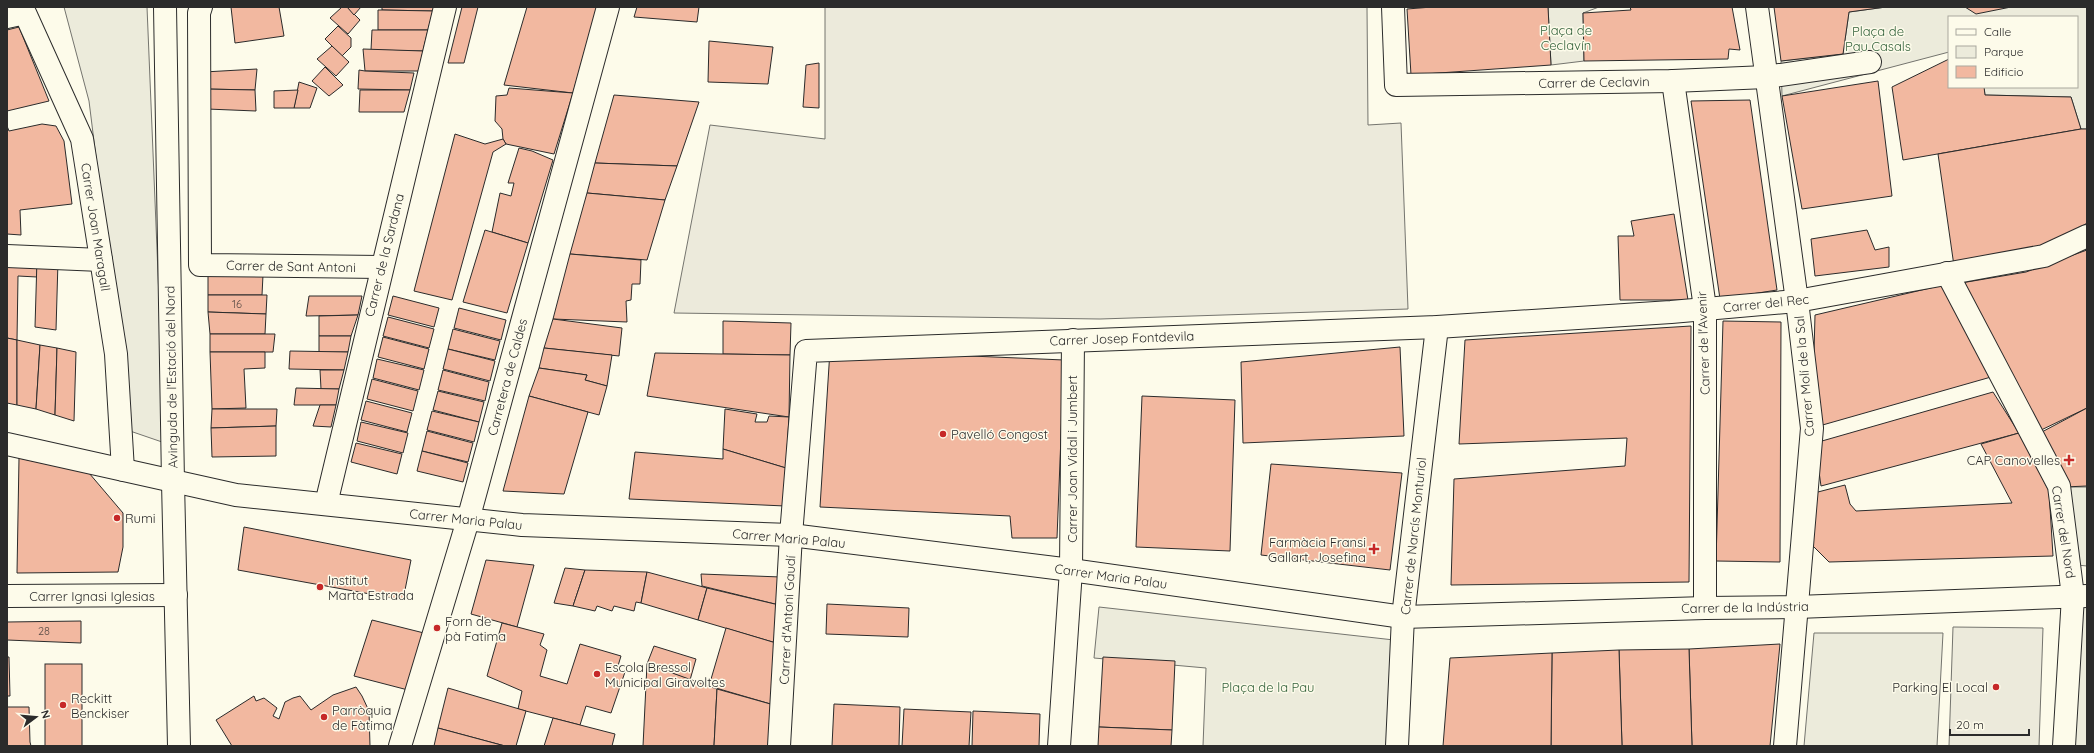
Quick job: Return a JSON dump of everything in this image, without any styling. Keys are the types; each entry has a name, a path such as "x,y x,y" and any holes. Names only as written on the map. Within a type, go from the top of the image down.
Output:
{"street":[{"name":"Avinguda de l'Estació del Nord","path":"165,7 172,482 180,746"},
{"name":"Carrer de Sant Antoni","path":"202,7 199,13 200,265 381,267"},
{"name":"Carrer de la Sardana","path":"326,504 381,267 445,7"},
{"name":"Carretera de Caldes","path":"400,746 468,520 608,7"},
{"name":"Carrer de Ceclavin","path":"1393,7 1396,85 1673,81 1766,77 1870,62"},
{"name":"Carrer Molí de la Sal","path":"1757,7 1797,301 1812,428 1785,746"},
{"name":"Carrer Joan Maragall","path":"7,17 25,13 82,139 116,354 124,470"},
{"name":"Carrer de l'Avenir","path":"1673,81 1705,308 1705,608"},
{"name":"Carrer del Rec","path":"1437,327 1797,301 2044,256 2087,236"},
{"path":"7,256 101,260"},
{"name":"Carrer del Nord","path":"1946,274 2059,486 2080,596 2064,746"},
{"name":"Carrer Josep Fontdevila","path":"806,351 1437,327"},
{"name":"Carrer de Narcís Monturiol","path":"1397,746 1403,617 1437,327"},
{"name":"Carrer Joan Vidal i Jumbert","path":"1059,746 1071,570 1073,340"},
{"name":"Carrer d'Antoni Gaudí","path":"780,746 791,535 806,351"},
{"name":"Carrer Maria Palau","path":"7,444 172,482 236,495 522,525 791,535 1071,570 1403,617"},
{"name":"Carrer Ignasi Iglesias","path":"7,596 176,595"},
{"name":"Carrer de la Indústria","path":"1403,617 1705,608 1797,607 2080,596"}],"green space":[{"path":"64,7 147,7 165,443 130,431 89,101"},
{"name":"Plaça de Ceclavín","path":"1548,7 1599,7 1583,13 1584,61 1551,65"},
{"name":"Plaça de Pau Casals","path":"1886,7 2087,7 2087,129 2081,129 2071,97 1985,95 1984,88 2078,88 2078,16 1948,16 1948,52 1782,96 1781,61 1843,54 1849,12"},
{"path":"2064,487 2087,487 2087,566 2077,565"},
{"path":"2073,596 2087,596 2087,746 2066,746"},
{"name":"Plaça de la Pau","path":"1099,607 1403,641 1397,746 1203,746 1206,668 1094,658"},
{"path":"1814,633 1943,633 1937,746 1804,746"}],"shaded area":[{"path":"825,7 1367,7 1368,125 1401,123 1408,309 1100,319 674,313 710,125 825,139"},
{"name":"Parking El Local","path":"1953,627 2043,628 2039,746 1949,746"}],"building":[{"path":"231,7 279,7 284,36 235,43"},
{"path":"342,7 347,7 360,20 348,34 330,18"},
{"path":"347,7 361,7 354,15"},
{"path":"382,7 434,7 433,11 382,10"},
{"path":"462,7 478,7 464,63 448,63"},
{"path":"527,7 597,7 573,93 504,85"},
{"path":"637,7 699,7 697,22 634,17"},
{"path":"1432,7 1548,7 1551,65 1411,75 1407,9"},
{"path":"1630,7 1732,7 1740,50 1729,49 1728,59 1584,61 1583,13 1631,10"},
{"path":"1774,7 1886,7 1849,12 1843,54 1781,61"},
{"path":"1965,7 2011,7 1976,14"},
{"path":"378,10 433,11 428,30 378,30"},
{"path":"338,26 351,38 351,47 342,56 325,39"},
{"path":"19,27 49,101 7,111 7,30"},
{"path":"372,30 428,30 423,51 371,50"},
{"path":"709,41 773,47 768,84 708,82"},
{"path":"332,46 349,62 336,76 317,59"},
{"path":"363,49 423,51 419,71 365,71"},
{"path":"1948,59 1948,88 1984,88 1985,95 2071,97 2081,129 1903,160 1892,87"},
{"path":"819,63 819,108 803,107 806,65"},
{"path":"325,67 343,85 329,96 312,81"},
{"path":"257,69 255,90 205,89 204,72"},
{"path":"359,70 414,73 410,90 358,89"},
{"path":"1878,81 1892,196 1802,209 1782,96"},
{"path":"299,82 317,88 310,108 294,108"},
{"path":"509,88 573,93 554,154 506,144 503,139 502,129 495,121 496,96 507,95"},
{"path":"205,89 255,90 256,111 207,109"},
{"path":"298,90 294,108 274,108 274,91"},
{"path":"360,90 410,90 404,112 359,112"},
{"path":"614,95 699,102 677,166 595,163"},
{"path":"1750,100 1777,290 1720,299 1691,101"},
{"path":"42,124 56,126 64,141 72,204 20,210 21,235 7,234 7,126 9,131"},
{"path":"2087,129 2087,223 2056,243 1954,266 1938,154"},
{"path":"455,134 485,144 503,139 506,144 493,152 452,300 414,291"},
{"path":"519,148 532,151 553,160 528,243 492,232 500,193 511,196 514,183 508,183"},
{"path":"595,163 677,166 665,200 587,193"},
{"path":"587,193 665,200 647,260 570,254"},
{"path":"1674,214 1688,300 1620,300 1618,236 1634,236 1631,221"},
{"path":"485,230 528,243 507,313 463,302"},
{"path":"1867,230 1875,250 1889,247 1889,267 1815,276 1811,239"},
{"path":"2087,250 2087,408 2037,432 1961,283 2026,272"},
{"path":"570,254 641,260 640,284 632,284 631,300 626,301 627,322 553,319"},
{"path":"7,257 37,259 37,277 18,276 17,340 7,338"},
{"path":"37,259 58,261 56,330 35,327"},
{"path":"208,274 263,275 262,295 208,295"},
{"path":"1943,285 1991,377 1812,428 1815,315"},
{"path":"208,295 267,295 266,314 208,312"},
{"path":"309,296 362,296 358,315 306,316"},
{"path":"393,296 439,308 434,327 388,315"},
{"path":"459,308 506,320 501,340 454,328"},
{"path":"208,312 266,314 265,334 210,334"},
{"path":"358,315 351,336 319,336 319,316"},
{"path":"388,317 434,329 429,348 383,336"},
{"path":"553,319 622,328 619,356 544,348"},
{"path":"723,321 791,323 790,355 723,354"},
{"path":"1723,321 1781,322 1780,562 1716,561"},
{"path":"1691,326 1689,582 1451,585 1454,479 1625,466 1627,438 1459,444 1465,340"},
{"path":"453,329 500,341 495,360 448,349"},
{"path":"210,334 275,334 273,352 210,352"},
{"path":"319,336 351,336 348,352 319,352"},
{"path":"383,337 429,349 424,369 378,357"},
{"path":"7,338 17,340 17,405 7,403"},
{"path":"17,340 40,345 36,409 17,405"},
{"path":"40,345 57,348 55,415 36,409"},
{"path":"1400,347 1404,436 1243,443 1241,362"},
{"path":"57,348 76,352 74,421 55,415"},
{"path":"544,348 612,355 607,386 585,380 587,375 539,368"},
{"path":"448,349 495,361 490,381 443,369"},
{"name":"Pavelló Congost","path":"830,350 1064,360 1057,538 1012,538 1010,516 820,507"},
{"path":"290,351 348,352 344,370 289,369"},
{"path":"210,352 265,352 265,368 244,369 246,408 212,409"},
{"path":"655,353 790,355 789,417 647,396"},
{"path":"377,359 424,370 419,390 373,378"},
{"path":"539,368 587,375 585,380 607,386 599,415 529,396"},
{"path":"320,370 344,370 339,389 321,389"},
{"path":"443,370 489,382 485,401 438,390"},
{"path":"372,379 418,391 413,411 367,399"},
{"path":"296,388 339,389 336,405 294,405"},
{"path":"438,391 484,402 479,422 433,410"},
{"path":"1993,392 2019,433 1821,486 1815,443"},
{"path":"529,396 588,412 564,494 503,491"},
{"path":"1142,396 1235,400 1230,551 1136,547"},
{"path":"366,401 412,413 407,432 361,420"},
{"path":"320,405 336,405 331,427 313,426"},
{"name":"CAP Canovelles","path":"2087,408 2087,486 2064,487 2040,433"},
{"path":"212,409 277,409 276,426 211,428"},
{"path":"725,409 757,414 755,422 767,422 769,416 789,417 786,468 723,449"},
{"path":"432,411 479,422 474,442 427,430"},
{"path":"361,422 408,433 403,453 357,441"},
{"path":"276,426 276,456 212,457 211,428"},
{"path":"427,431 473,443 468,462 422,451"},
{"path":"2019,433 2049,491 2053,556 1829,562 1813,546 1814,493 1845,485 1850,504 1856,511 2012,503 1981,444"},
{"path":"356,443 402,454 397,474 351,462"},
{"path":"723,449 786,468 785,506 629,499 635,452 723,459"},
{"path":"422,451 468,463 463,482 417,471"},
{"path":"19,458 89,473 123,513 123,547 118,572 17,573"},
{"path":"1271,464 1402,473 1390,570 1261,555"},
{"path":"244,527 411,560 403,600 238,570"},
{"path":"486,560 534,565 517,627 471,614"},
{"path":"565,568 585,570 573,606 554,603"},
{"path":"585,570 647,572 641,603 636,602 634,611 614,606 612,611 597,606 595,611 573,606"},
{"path":"647,572 707,588 698,620 641,603"},
{"path":"701,574 781,577 779,605 702,586"},
{"path":"707,588 779,605 776,643 698,620"},
{"path":"827,604 909,608 908,637 826,634"},
{"path":"372,620 424,633 408,690 354,676"},
{"path":"81,621 81,643 7,640 7,622"},
{"name":"Escola Bressol Municipal Giravoltes","path":"502,623 544,634 540,645 547,650 540,676 567,684 580,644 621,656 617,669 625,672 611,713 586,706 580,725 518,709 522,691 487,676"},
{"path":"726,628 776,643 774,705 709,686"},
{"path":"1780,644 1770,746 1692,746 1689,649"},
{"path":"654,646 696,659 690,680 647,664"},
{"path":"1689,649 1692,746 1622,746 1619,650"},
{"path":"1619,650 1622,746 1551,746 1552,653"},
{"path":"1552,653 1551,746 1443,746 1450,658"},
{"path":"7,657 9,657 10,696 7,696"},
{"path":"1103,657 1175,661 1172,730 1099,727"},
{"name":"Reckitt Benckiser","path":"45,664 82,664 82,746 45,746"},
{"path":"647,664 717,689 714,746 643,746"},
{"name":"Parròquia de Fàtima","path":"356,687 369,711 370,746 232,746 216,720 254,696 256,701 264,698 277,708 273,716 279,719 285,702 293,698 300,696 311,710 333,695"},
{"path":"448,688 526,711 516,746 505,746 438,728"},
{"path":"717,689 774,705 772,746 714,746"},
{"path":"834,704 900,707 899,746 832,746"},
{"path":"7,707 29,707 31,746 7,746"},
{"path":"904,709 971,712 969,746 902,746"},
{"path":"973,711 1040,714 1039,746 972,746"},
{"path":"553,718 615,734 612,746 544,746"},
{"path":"1099,727 1172,730 1171,746 1098,746"},
{"path":"438,728 505,746 434,746"}],"place":[{"name":"Pavelló Congost","path":"943,434"},
{"name":"CAP Canovelles","path":"2069,460"},
{"name":"Rumi","path":"117,518"},
{"name":"Farmàcia Fransi Gallart, Josefina","path":"1374,549"},
{"name":"Institut Marta Estrada","path":"320,587"},
{"name":"Forn de pà Fatima","path":"437,628"},
{"name":"Escola Bressol Municipal Giravoltes","path":"597,674"},
{"name":"Parking El Local","path":"1996,687"},
{"name":"Reckitt Benckiser","path":"63,705"},
{"name":"Parròquia de Fàtima","path":"324,717"}]}
